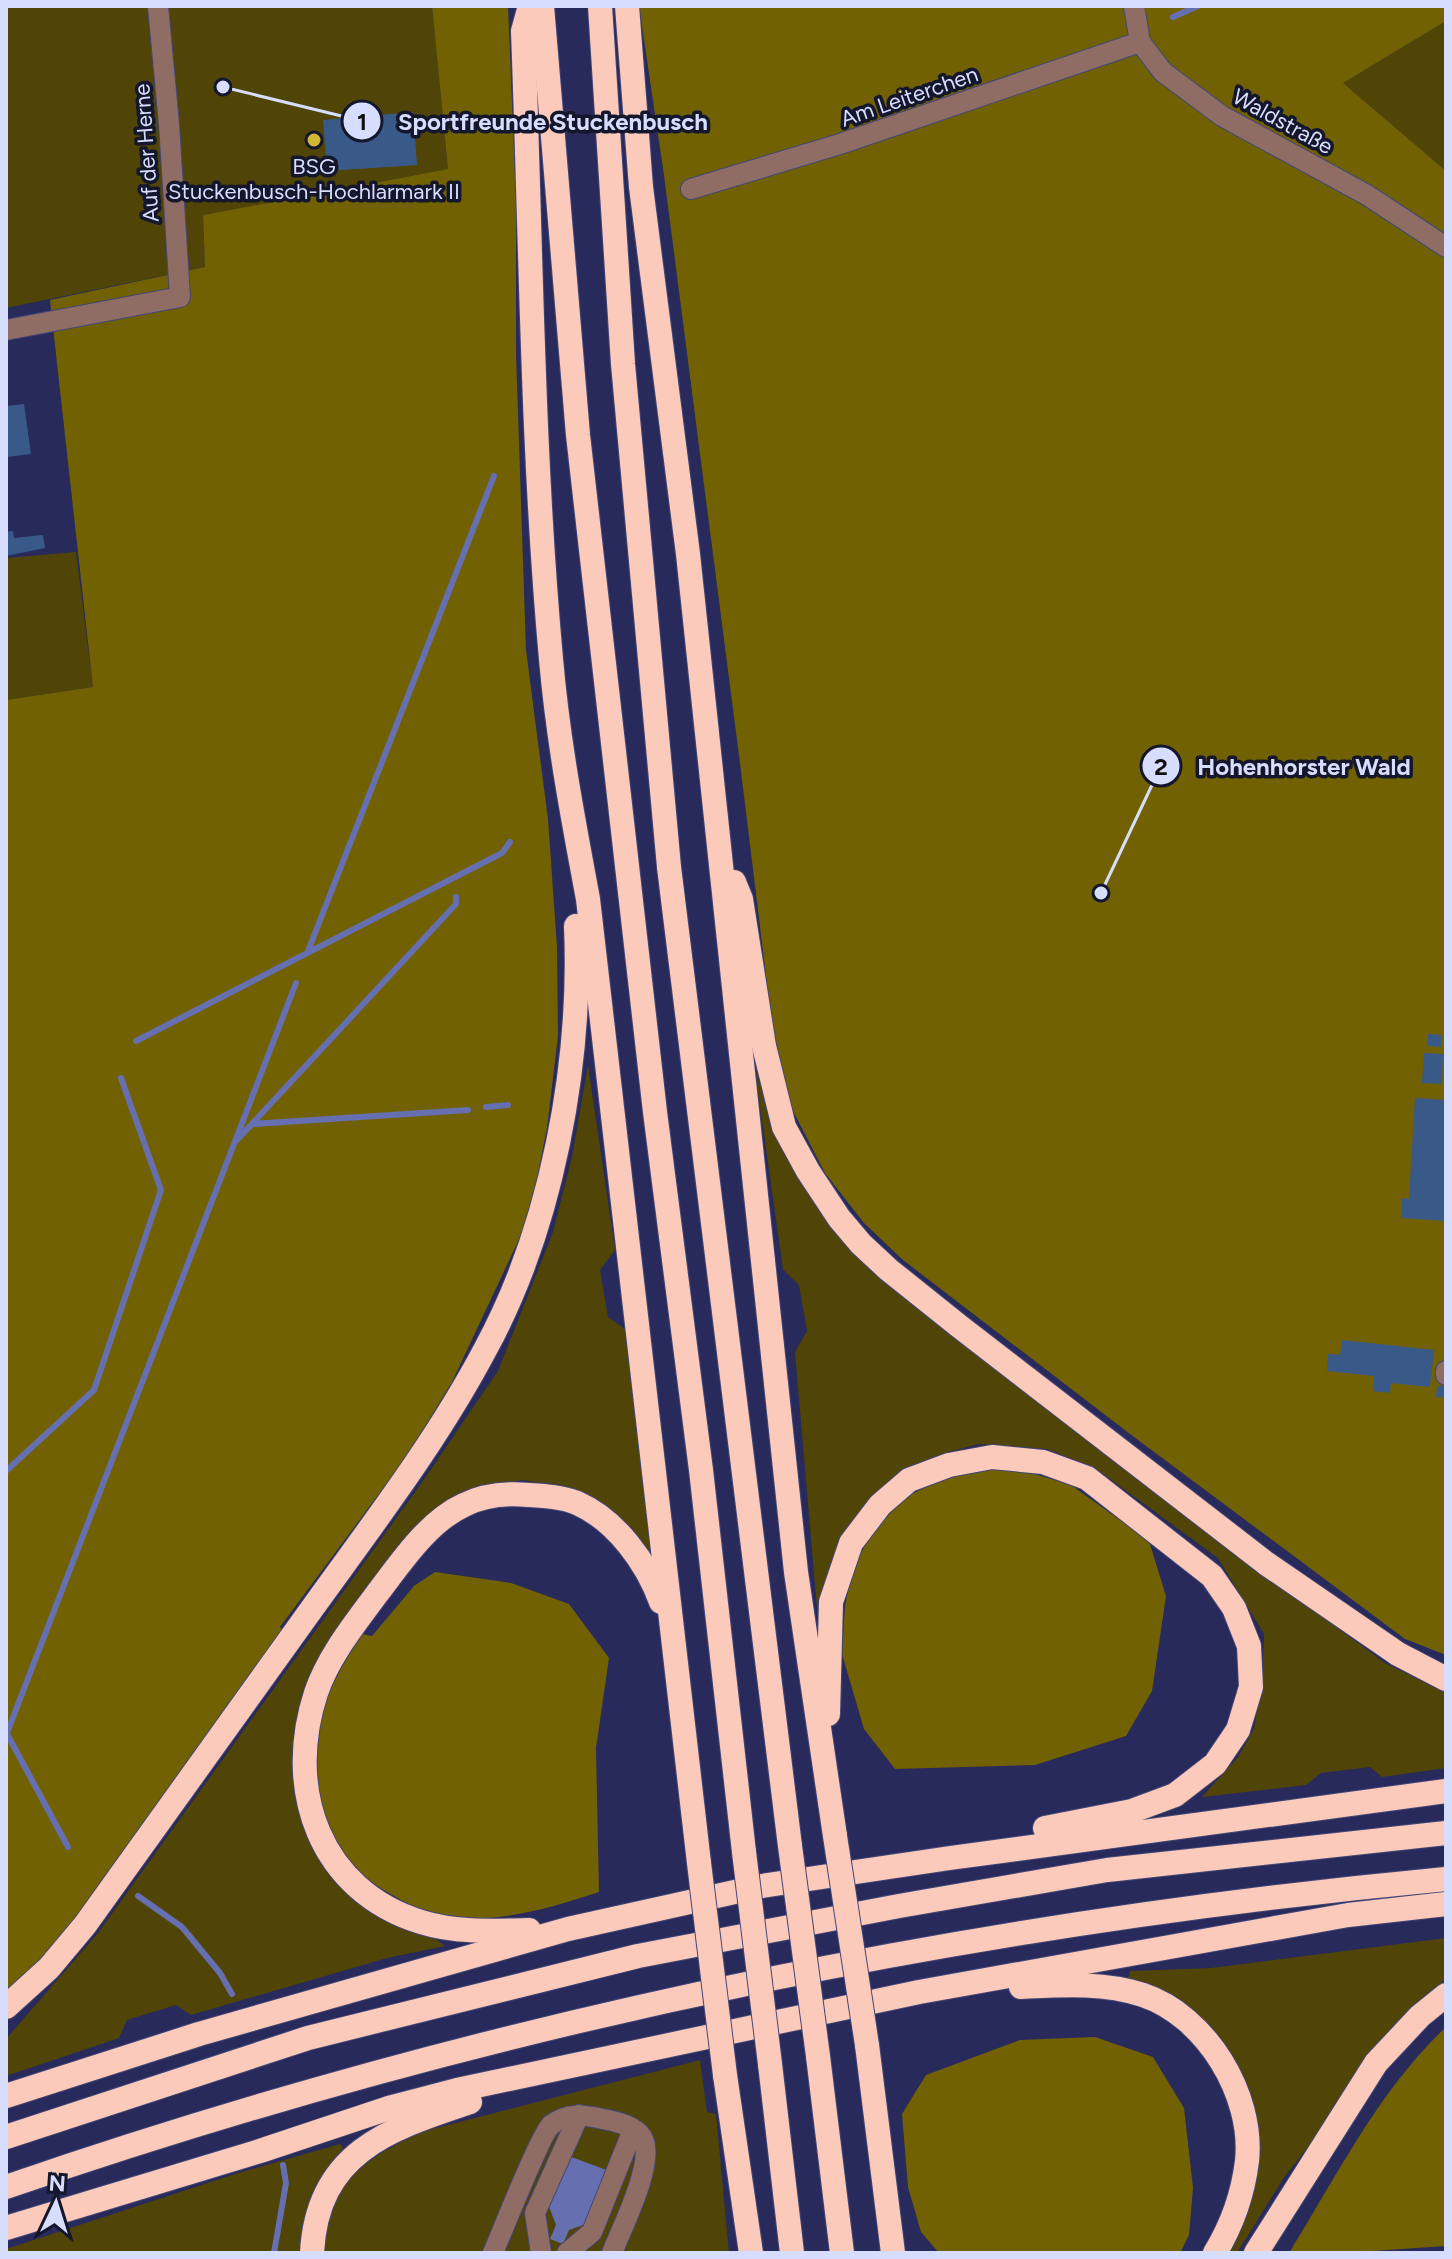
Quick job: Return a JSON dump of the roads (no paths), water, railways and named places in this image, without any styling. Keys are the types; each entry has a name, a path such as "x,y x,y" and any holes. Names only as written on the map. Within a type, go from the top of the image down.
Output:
{"highway":[{"path":"530,6 523,31 540,507 551,662 569,796 588,899 671,1631 725,2075 751,2253"},
{"path":"542,6 580,451 655,1112 701,1470 792,2253"},
{"path":"600,6 623,364 669,867 842,2253"},
{"path":"627,6 641,187 688,554 796,1572 867,2045 893,2253"},
{"path":"6,2007 49,1968 85,1925 393,1495 465,1387 509,1300 533,1236 552,1169 564,1107 578,988 568,844 569,796"},
{"path":"720,848 741,899 764,1046 784,1127 839,1218 861,1244 959,1326 1267,1564 1398,1654 1446,1679"},
{"path":"825,1768 831,1602 851,1543 880,1505 909,1480 949,1465 992,1457 1043,1462 1087,1478 1212,1576 1234,1608 1249,1646 1251,1687 1238,1730 1215,1764 1175,1795 1132,1811 1076,1824 1011,1833 950,1858"},
{"path":"568,1929 477,1932 424,1923 387,1909 341,1872 322,1843 309,1809 305,1767 308,1728 316,1692 353,1626 414,1548 437,1524 464,1505 508,1493 553,1497 576,1503 600,1517 630,1546 655,1585 671,1631"},
{"path":"6,2096 199,2034 568,1929 762,1886 1446,1791"},
{"path":"6,2137 308,2038 638,1956 1107,1870 1446,1833"},
{"path":"6,2187 212,2119 365,2075 691,1996 915,1951 1104,1920 1340,1889 1446,1879"},
{"path":"6,2228 260,2151 392,2107 590,2061 919,1992 1348,1915 1446,1904"},
{"path":"919,1992 1100,1985 1144,1996 1169,2008 1192,2026 1229,2076 1244,2118 1247,2158 1241,2195 1226,2235 1215,2253"},
{"path":"1256,2253 1376,2063 1420,2016 1446,1995"},
{"path":"312,2253 317,2222 331,2185 350,2159 379,2137 402,2125 590,2061"},
{"path":"880,2140 893,2186 903,2253"},
{"path":"742,2203 742,2253"}],"street":[{"name":"Auf der Herne","path":"6,330 180,297 158,6"},
{"name":"Waldstraße","path":"1134,6 1140,42 1163,72 1222,116 1367,195 1446,247"},
{"name":"Am Leiterchen","path":"691,189 840,144 1140,42"},
{"path":"493,2253 549,2126 572,2114 624,2124 641,2135 645,2146 646,2162 612,2253"},
{"path":"541,2253 535,2213 579,2115"},
{"path":"567,2253 592,2232 633,2130"}],"water":[{"path":"566,2155 612,2172 592,2222 569,2230 563,2244 550,2239 556,2225 546,2199"}],"waterway":[{"path":"1173,17 1198,6"},
{"path":"308,951 494,476"},
{"path":"136,1041 502,853 510,842"},
{"path":"237,1140 456,904 456,897"},
{"path":"7,1733 296,983"},
{"path":"6,1471 94,1390 161,1190 121,1078"},
{"path":"486,1107 508,1105"},
{"path":"252,1124 468,1110"},
{"path":"6,1732 68,1847"},
{"path":"138,1896 182,1927 220,1973 232,1994"},
{"path":"274,2253 286,2183 283,2165"}],"place":[{"name":"Sportfreunde Stuckenbusch","path":"223,87"},
{"name":"BSG Stuckenbusch-Hochlarmark II","path":"314,140"},
{"name":"Hohenhorster Wald","path":"1101,893"}]}
